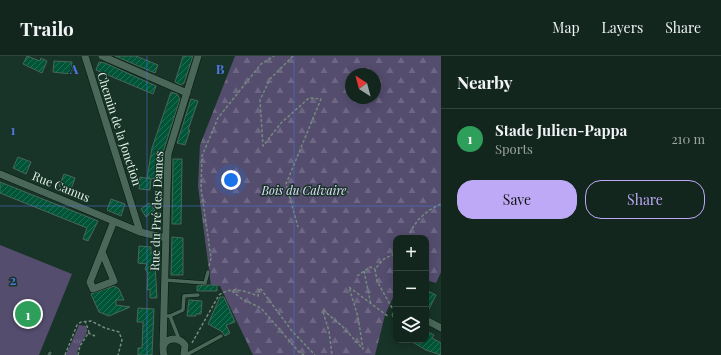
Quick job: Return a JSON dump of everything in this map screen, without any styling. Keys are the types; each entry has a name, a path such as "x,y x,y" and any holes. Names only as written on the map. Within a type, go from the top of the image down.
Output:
{"street":[{"name":"Chemin de la Jonction","path":"84,56 140,232"},
{"path":"102,56 187,93"},
{"name":"Rue du Pré des Dames","path":"163,351 166,318 165,280 168,154 198,56"},
{"name":"Rue Camus","path":"0,174 140,232 166,238"},
{"path":"102,252 114,281 93,289 90,282 114,221"},
{"path":"166,318 168,332 184,345 185,354"},
{"path":"429,322 441,328"},
{"path":"163,351 167,341 177,339"}],"lane":[{"path":"165,280 205,283 208,272"},
{"path":"166,318 183,310 184,296 198,295"},
{"path":"185,354 221,336"}],"path":[{"path":"208,272 210,258 201,188 202,156 218,118 261,64 274,56"},
{"path":"293,56 270,79 260,100 263,146 281,123 309,98 321,99 286,184 298,227"},
{"path":"409,235 410,229 430,209 441,204"},
{"path":"375,269 384,259 393,255"},
{"path":"357,276 370,267 375,269"},
{"path":"375,269 377,281 393,309"},
{"path":"364,271 371,305"},
{"path":"332,355 329,331 323,310 342,326 363,349 358,317 349,287 389,317 393,315"},
{"path":"185,354 219,295 226,290 243,290 258,296 260,288 292,331 315,355"},
{"path":"232,291 242,299 261,308 299,352 304,355"},
{"path":"78,355 80,346 88,333 85,321"},
{"path":"65,355 77,325 85,321 93,321 102,327 119,332 122,340 118,355"},
{"path":"88,333 95,336"}],"green space":[{"name":"Bois du Calvaire","path":"235,56 441,56 441,272 436,283 429,281 429,235 393,235 393,298 385,315 375,355 253,355 220,286 211,285 198,186 200,145"},
{"path":"0,245 72,274 39,355 0,355"},
{"path":"79,325 86,326 87,329 77,355 66,355"}],"building":[{"path":"27,56 40,61 41,58 47,61 42,73 23,64"},
{"path":"115,56 136,56 158,65 155,73"},
{"path":"183,56 193,56 184,83 181,85 175,82"},
{"path":"54,61 72,62 71,74 53,72"},
{"path":"99,62 105,63 156,86 153,94 96,70"},
{"path":"171,92 177,94 180,99 159,165 158,179 147,178 152,148"},
{"path":"191,99 198,101 188,130 190,130 185,145 177,143"},
{"path":"18,157 31,162 26,174 13,168"},
{"path":"173,159 182,159 181,224 172,224"},
{"path":"64,174 75,178 70,192 59,186"},
{"path":"140,177 151,179 150,190 139,189"},
{"path":"0,182 98,221 88,241 83,239 87,228 0,193"},
{"path":"111,199 125,204 121,216 107,210"},
{"path":"149,203 155,210 146,217 141,209"},
{"path":"172,237 183,238 183,275 171,275"},
{"path":"139,246 151,247 151,254 153,251 157,298 150,298 150,289 147,290 148,273 145,269 147,264 138,263"},
{"path":"217,285 217,291 197,291 197,286"},
{"path":"114,286 119,289 124,300 116,300 116,305 130,307 109,316 99,312 91,294"},
{"path":"429,292 436,295 429,309"},
{"path":"220,297 224,297 235,322 226,325 230,333 225,336 221,331 208,324"},
{"path":"189,300 202,301 201,314 196,314 196,316 187,316"},
{"path":"138,308 154,309 152,355 138,355 138,348 142,348 143,322 137,322"},
{"path":"429,332 434,335 432,338 441,343 441,355 426,350 414,343 429,343"}],"place":[{"name":"Stade Julien-Pappa","path":"28,314"}]}
